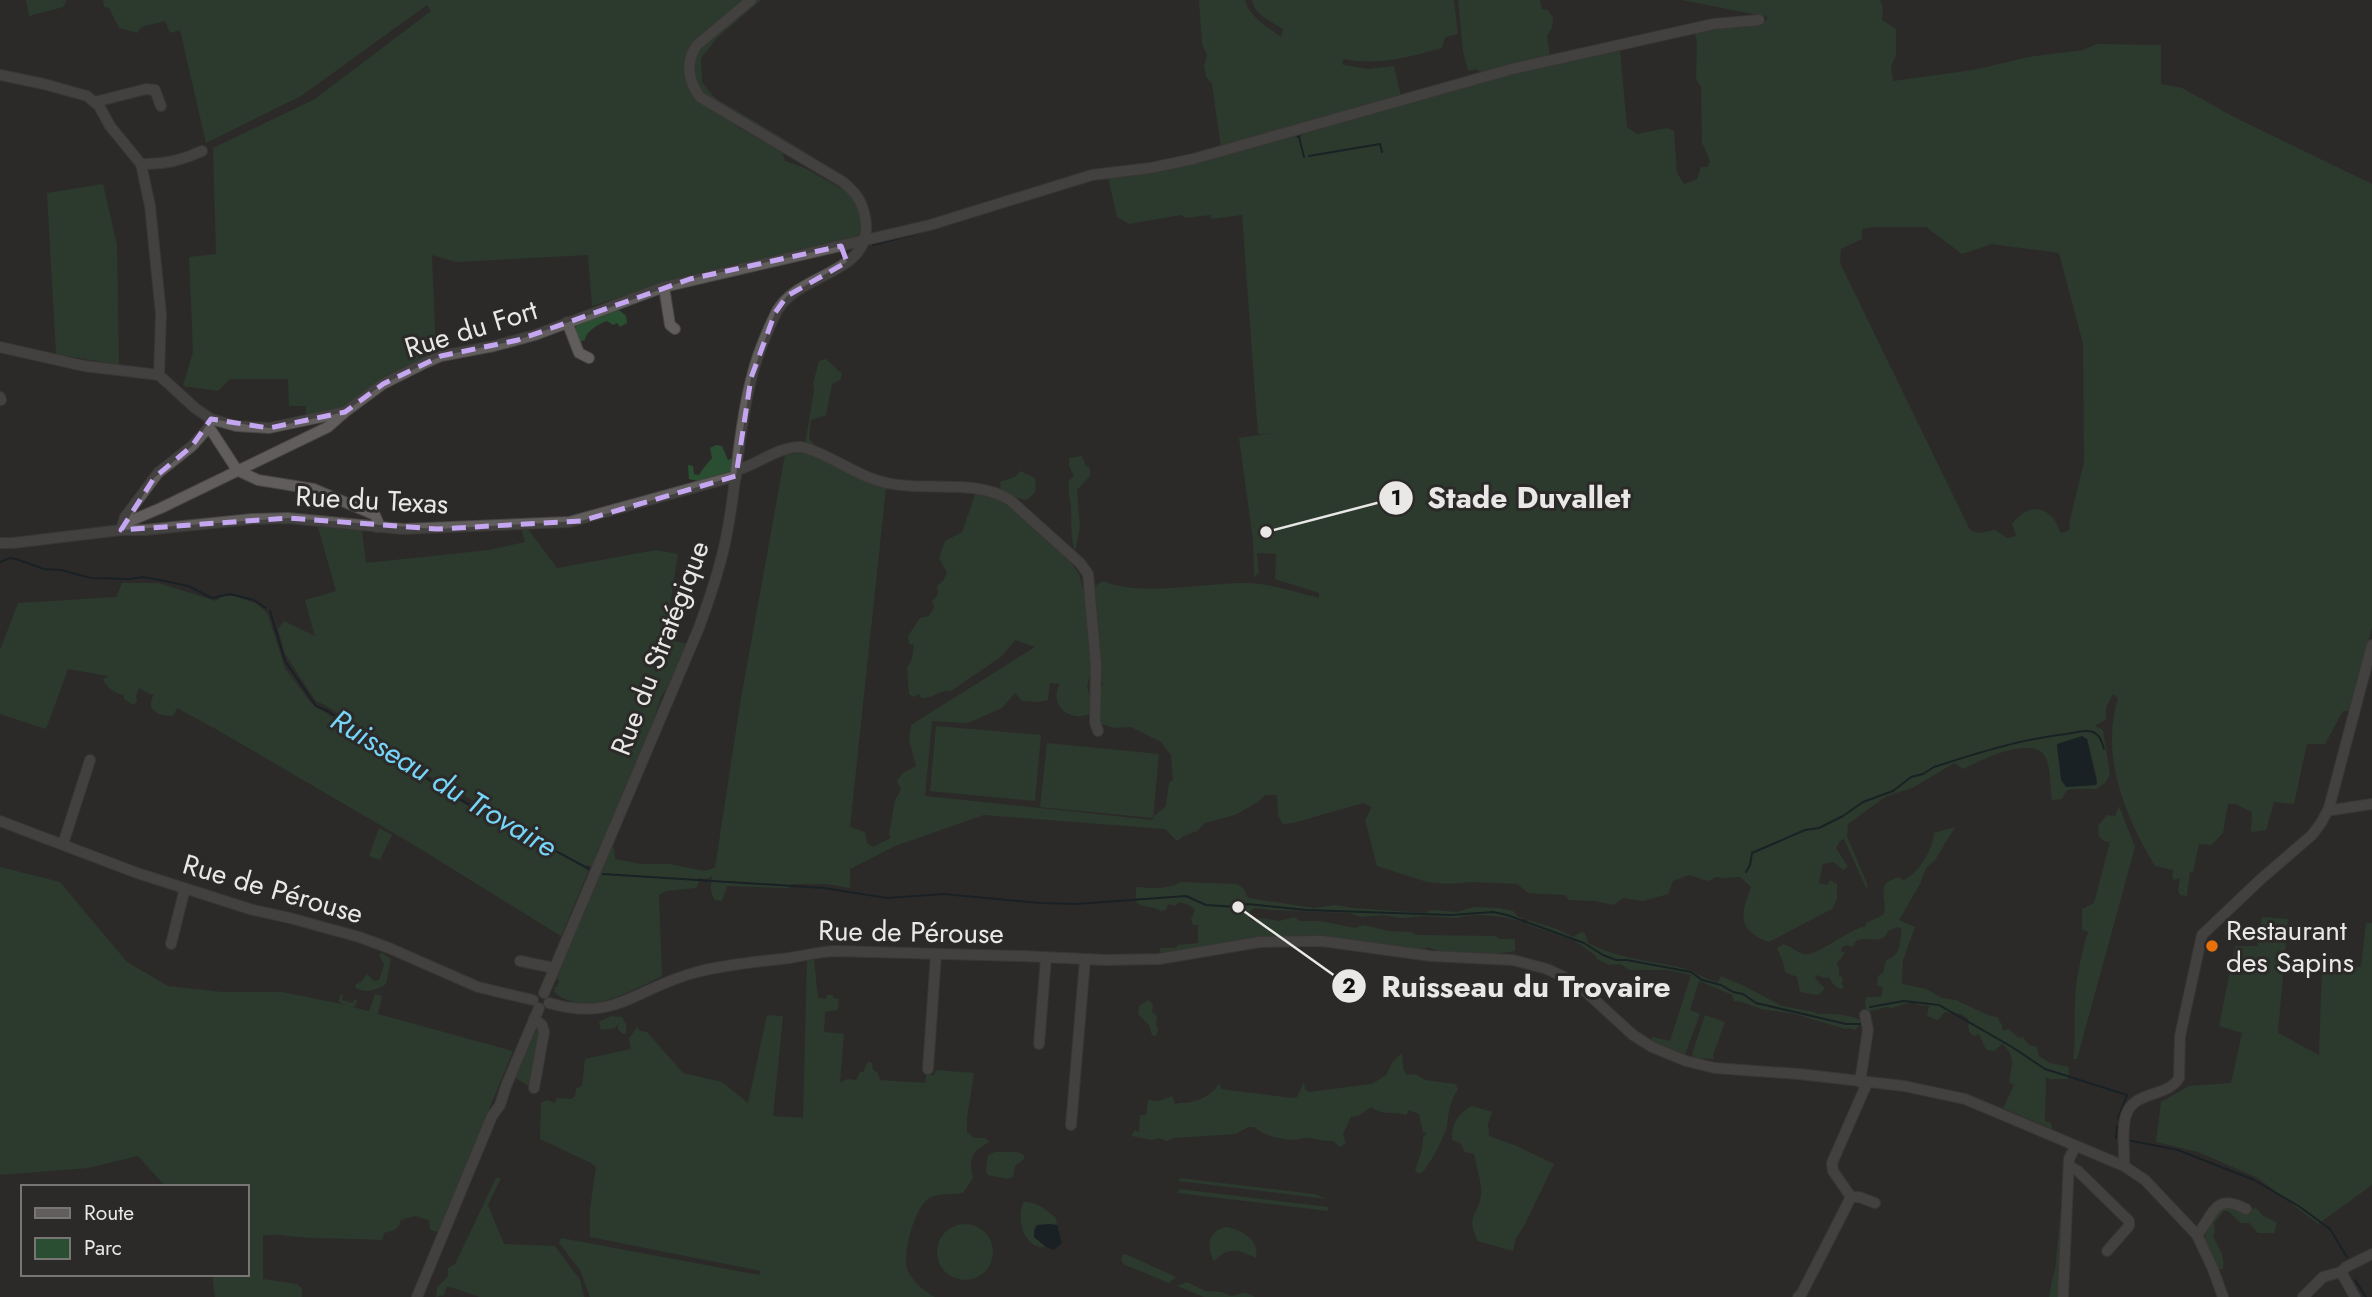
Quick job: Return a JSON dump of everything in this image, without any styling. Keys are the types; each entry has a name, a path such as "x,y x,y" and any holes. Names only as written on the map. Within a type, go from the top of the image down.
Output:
{"street":[{"path":"751,0 696,45 689,64 693,86 700,97 844,182 857,194 863,208 866,223 864,241"},
{"name":"Rue du Fort","path":"122,527 328,427 383,384 441,356 518,340 664,287 940,223 1092,175 1173,163 1221,151 1512,69 1713,24 1759,20"},
{"path":"0,75 74,92 95,102 110,126 141,164 150,206 160,314 159,375"},
{"path":"95,102 146,89 155,90 161,106"},
{"path":"141,164 164,163 202,150"},
{"name":"Rue du Stratégique","path":"547,998 554,968 701,623 721,560 751,378 775,313 787,296 798,288 832,272 856,255 864,241"},
{"path":"841,246 847,262"},
{"path":"664,287 670,325 676,328"},
{"path":"567,322 579,353 589,358"},
{"path":"0,347 84,366 159,375 210,423 237,470 258,480 314,489 375,515 377,527"},
{"path":"210,423 269,428 345,412"},
{"path":"122,527 125,517 158,473 192,446 210,423"},
{"name":"Rue du Texas","path":"0,543 13,544 122,527 145,530 252,519 288,518 403,529 569,522 736,472 778,452 803,447 885,483 984,490 1003,495 1080,563 1088,574 1096,664 1095,722 1098,731"},
{"path":"2124,1166 2124,1125 2129,1109 2143,1097 2169,1089 2179,1078 2180,1037 2202,935 2260,879 2312,835 2329,808 2372,645"},
{"path":"63,844 90,760"},
{"path":"2329,808 2332,810 2372,804"},
{"name":"Rue de Pérouse","path":"0,821 127,870 253,910 357,937 478,987 536,1004"},
{"path":"171,944 185,888"},
{"name":"Rue de Pérouse","path":"547,998 570,1008 599,1010 696,972 803,954 846,951 1085,960 1156,959 1260,942 1322,941 1431,956 1513,960 1547,969 1568,980 1586,992 1633,1035 1672,1056 1715,1068 1799,1074 1930,1090 1965,1099 2124,1166 2145,1180 2197,1235 2223,1297"},
{"path":"928,1069 936,954"},
{"path":"1039,1044 1046,958"},
{"path":"1071,1125 1085,960"},
{"path":"520,961 554,968"},
{"path":"417,1297 492,1116 505,1094 534,1019 537,993 547,998"},
{"path":"1865,1015 1868,1030 1864,1082 1832,1163 1833,1171 1851,1196 1875,1203"},
{"path":"534,1019 542,1025 544,1032 534,1088"},
{"path":"2063,1297 2068,1162 2075,1147"},
{"path":"2068,1162 2129,1221 2129,1226 2107,1251"},
{"path":"1798,1297 1851,1196"},
{"path":"2197,1235 2222,1203 2234,1203 2246,1209"},
{"path":"2303,1297 2323,1277 2341,1272 2372,1254"},
{"path":"2341,1272 2355,1297"}],"highlighted area":[{"path":"841,246 847,262 787,296 775,313 751,378 736,476 581,521 437,529 288,518 121,530 154,478 192,446 211,419 269,428 345,412 383,384 441,356 518,340 690,279"}],"green space":[{"path":"26,0 67,0 63,7 29,16"},
{"path":"103,0 744,0 691,48 687,79 738,127 782,152 785,161 842,187 860,205 862,234 859,238 690,275 592,306 588,255 456,262 432,255 436,353 398,371 350,405 306,417 306,406 289,406 288,379 230,379 218,391 183,386 193,352 189,257 216,254 213,148 315,99 431,11 427,5 301,96 206,143 180,30 170,33 165,21 141,27 137,33 119,28 109,8 104,7"},
{"path":"756,0 761,0 718,37 701,58 702,82 715,98 816,158 700,94 693,70 697,51"},
{"path":"1199,0 1245,0 1254,16 1281,37 1283,29 1260,14 1252,0 1454,0 1458,34 1445,37 1442,48 1405,57 1370,62 1344,59 1344,65 1368,69 1394,66 1401,96 1221,148 1212,84 1206,77 1204,66 1207,55 1202,44"},
{"path":"1458,0 1540,0 1542,9 1548,10 1553,18 1552,28 1547,36 1550,57 1482,74 1476,69 1468,71 1463,51"},
{"path":"1682,0 1880,0 1883,7 1882,20 1896,29 1896,56 1891,66 1893,81 1973,70 2029,57 2083,50 2097,44 2161,45 2161,84 2182,88 2232,116 2372,184 2372,627 2360,675 2348,711 2343,711 2325,744 2307,744 2294,804 2274,802 2266,830 2251,832 2252,812 2235,804 2228,804 2223,833 2211,845 2199,844 2193,872 2190,872 2187,896 2180,895 2180,878 2174,880 2173,870 2155,866 2125,806 2114,763 2113,720 2118,698 2113,694 2106,707 2106,719 2095,726 2103,730 2110,775 2105,783 2096,789 2070,789 2062,799 2052,800 2045,756 2038,750 2029,748 2006,751 1963,769 1954,763 1914,787 1885,797 1848,824 1847,836 1868,886 1866,888 1844,839 1840,841 1836,848 1848,867 1843,870 1833,862 1823,864 1819,883 1827,885 1830,880 1837,884 1837,899 1832,909 1769,942 1758,937 1746,926 1745,905 1751,887 1740,877 1716,877 1708,881 1689,875 1673,881 1668,894 1643,901 1623,898 1614,905 1569,900 1565,895 1528,893 1517,884 1427,882 1377,866 1365,820 1372,807 1363,803 1283,824 1278,816 1277,795 1265,795 1235,815 1205,823 1197,831 1177,841 1165,829 984,815 895,846 850,869 850,888 827,884 792,884 789,888 727,886 722,901 715,900 712,894 712,876 707,879 698,878 696,888 666,891 659,895 662,976 623,995 595,1003 568,1000 555,993 554,987 557,987 559,980 555,978 610,846 614,848 615,859 641,864 669,864 704,871 715,868 741,698 785,455 807,452 886,488 850,827 865,832 867,843 873,847 891,838 889,835 895,800 901,790 897,781 903,773 916,766 909,740 911,725 1035,647 1015,640 1002,656 951,691 925,698 921,698 919,694 914,697 909,694 907,668 912,659 914,645 909,644 908,636 920,618 929,616 934,607 932,602 938,594 937,586 947,573 939,558 945,541 962,532 976,492 997,498 1016,509 1066,556 1079,574 1085,595 1092,669 1087,686 1094,711 1078,716 1064,711 1057,700 1060,684 1050,683 1048,700 1022,701 1015,693 1002,708 968,723 932,721 925,796 1153,820 1166,806 1169,783 1173,780 1171,755 1161,742 1131,727 1114,728 1102,724 1099,718 1098,697 1103,683 1098,680 1093,595 1095,586 1103,581 1118,586 1153,589 1253,583 1319,598 1319,593 1275,579 1276,554 1257,553 1259,573 1254,577 1253,540 1239,438 1274,433 1258,434 1242,215 1211,219 1211,215 1185,218 1181,215 1129,224 1117,217 1108,177 1181,167 1295,135 1298,139 1310,127 1416,97 1593,54 1620,50 1627,127 1637,134 1667,128 1674,131 1677,173 1684,184 1697,179 1701,167 1707,167 1710,161 1702,143 1701,87 1696,79 1695,33 1741,25 1762,26 1768,17","holes":["1926,227 1962,254 1992,244 2059,253 2083,344 2084,462 2070,529 2066,532 2061,533 2055,520 2047,512 2036,509 2025,512 2012,524 2016,535 2013,537 2007,538 1995,530 1978,533 1970,530 1840,263 1841,249 1862,239 1862,229","2087,739 2097,778 2096,785 2066,787 2057,744"]},
{"path":"103,184 117,245 119,365 56,354 47,193"},
{"path":"619,310 626,316 627,323 620,327 617,323 613,325 607,321 590,331 585,340 578,342 577,326 581,321 587,317"},
{"path":"826,359 842,374 840,380 832,384 826,415 811,420 809,439 818,448 805,445 813,384 819,361"},
{"path":"722,446 728,460 734,461 731,471 698,481 689,479 688,465 693,466 694,474 699,475 712,458 710,448"},
{"path":"1082,456 1086,466 1090,468 1090,476 1077,490 1080,527 1075,551 1068,488 1069,480 1074,476 1069,466 1069,458"},
{"path":"1020,471 1035,478 1036,490 1026,500 1001,489 1000,482 1015,477"},
{"path":"317,524 362,530 366,563 489,550 525,542 520,525 525,525 557,568 656,550 678,554 665,638 686,644 670,685 661,696 651,730 592,867 587,865 585,869 589,870 561,936 409,842 221,732 177,708 173,716 154,711 151,704 154,694 139,688 134,705 106,684 103,679 108,676 68,669 46,729 0,714 0,650 18,603 116,597 122,583 158,583 216,601 222,596 234,596 255,603 268,615 285,668 311,703 374,750 382,752 468,806 541,844 547,842 429,776 386,748 386,742 380,738 373,739 315,700 285,654 278,629 284,621 315,636 305,600 336,591"},
{"path":"936,726 1041,735 1035,801 930,791"},
{"path":"1047,743 1159,754 1153,818 1040,807"},
{"path":"2119,806 2135,847 2077,1059 2073,1059 2076,986 2089,932 2082,930 2082,909 2094,903 2110,842 2099,836 2098,826 2107,815 2115,816"},
{"path":"1955,827 1935,860 1926,868 1899,920 1915,927 1903,960 1902,984 1926,989 1942,998 1956,1000 1997,1017 2004,1031 2008,1029 2019,1038 2023,1037 2029,1045 2037,1047 2039,1056 2050,1063 2069,1067 2068,1079 2046,1077 2045,1121 2051,1123 2052,1129 2003,1108 2014,1085 2009,1082 2012,1062 2010,1053 2002,1044 1994,1051 1986,1050 1979,1034 1974,1036 1969,1032 1968,1018 1961,1014 1945,1012 1938,1020 1927,1016 1929,1006 1918,1005 1914,1001 1866,1012 1867,997 1881,997 1883,988 1877,985 1878,976 1883,973 1886,960 1897,952 1902,929 1898,927 1888,931 1882,938 1859,940 1853,947 1842,947 1841,951 1845,953 1837,966 1844,987 1842,989 1836,986 1829,977 1817,975 1815,978 1825,989 1818,995 1800,992 1797,977 1785,972 1777,948 1783,944 1801,953 1810,954 1883,915 1887,882 1898,877 1904,880 1910,877 1924,860 1934,833"},
{"path":"379,828 392,835 380,860 369,856"},
{"path":"0,867 60,882 127,962 168,986 222,992 282,992 346,1005 339,1002 340,995 343,995 342,1000 353,1003 357,1000 352,1007 369,1011 375,994 382,996 378,1014 513,1051 438,1232 430,1230 429,1220 415,1216 401,1220 396,1229 384,1233 382,1240 263,1235 263,1279 297,1284 302,1289 302,1297 215,1297 212,1276 248,1276 248,1185 164,1185 138,1156 88,1168 0,1175"},
{"path":"1180,882 1237,884 1244,889 1248,898 1314,908 1336,905 1424,913 1432,910 1457,912 1474,907 1498,908 1513,911 1523,918 1521,922 1480,915 1458,918 1401,918 1383,915 1361,917 1349,913 1254,908 1249,913 1249,918 1253,921 1261,918 1279,921 1294,917 1300,921 1320,921 1355,928 1364,925 1417,935 1495,936 1500,939 1515,939 1515,951 1458,953 1428,947 1424,949 1284,937 1247,939 1160,952 1160,948 1198,943 1198,925 1193,925 1191,919 1195,910 1179,902 1175,906 1168,904 1166,910 1162,911 1142,906 1136,902 1136,887 1165,887"},
{"path":"2262,917 2288,919 2278,1033 2319,1055 2322,969 2361,967 2366,923 2372,923 2372,1185 2318,1224 2258,1178 2198,1152 2156,1142 2161,1102 2189,1086 2231,1083 2242,1033 2219,1026 2235,946 2258,946"},
{"path":"1528,920 1573,937 1581,932 1585,933 1588,943 1611,953 1682,968 1718,982 1721,976 1782,1006 1863,1021 1855,1030 1845,1029 1795,1014 1761,1009 1734,1001 1732,995 1699,981 1690,1010 1700,1014 1685,1054 1650,1040 1653,1037 1670,1041 1691,975 1667,970 1629,970 1621,964 1609,965 1575,941 1526,924"},
{"path":"379,954 391,959 386,984 364,991 356,988 355,985 367,974 374,981 379,980 384,965"},
{"path":"814,960 818,998 826,999 827,995 833,995 833,998 839,999 838,1010 825,1012 824,1032 844,1034 840,1083 847,1079 856,1080 868,1061 872,1063 880,1080 925,1083 926,1075 934,1075 936,1070 974,1073 967,1132 974,1138 985,1138 990,1142 975,1152 971,1160 973,1178 963,1193 934,1196 925,1202 915,1220 906,1254 906,1264 913,1279 935,1297 590,1297 580,1270 559,1243 561,1238 759,1275 761,1271 590,1237 590,1209 596,1167 540,1139 541,1103 547,1100 555,1103 557,1098 571,1099 575,1096 576,1089 582,1085 585,1059 631,1049 629,1039 637,1027 640,1031 647,1032 683,1073 722,1082 748,1103 767,1015 783,1016 773,1116 803,1118 807,961"},
{"path":"1148,1000 1153,1004 1152,1012 1157,1016 1156,1036 1152,1035 1149,1025 1138,1014 1139,1006"},
{"path":"1705,1015 1725,1022 1714,1059 1694,1058 1692,1054"},
{"path":"611,1016 622,1017 626,1024 626,1033 623,1034 618,1029 618,1024 615,1028 601,1030 599,1022"},
{"path":"539,1028 541,1032 531,1087 515,1078"},
{"path":"1402,1053 1403,1068 1407,1075 1416,1074 1425,1080 1455,1084 1458,1089 1451,1103 1443,1137 1432,1159 1420,1174 1415,1171 1423,1137 1427,1133 1423,1132 1419,1114 1409,1110 1406,1115 1379,1111 1371,1107 1358,1116 1351,1117 1343,1134 1346,1143 1340,1147 1333,1141 1278,1138 1262,1133 1254,1127 1248,1127 1236,1134 1174,1138 1167,1141 1132,1136 1134,1130 1139,1132 1140,1115 1146,1115 1148,1100 1159,1101 1172,1096 1176,1105 1190,1102 1208,1095 1219,1083 1221,1089 1293,1098 1297,1097 1304,1082 1305,1089 1309,1092 1372,1084 1386,1075 1392,1063"},
{"path":"1472,1106 1492,1112 1488,1124 1489,1136 1554,1164 1516,1238 1513,1251 1478,1241 1472,1225 1481,1197 1474,1154 1465,1152 1460,1143 1452,1140 1456,1120"},
{"path":"995,1152 1018,1152 1024,1155 1024,1159 1015,1166 1013,1177 1008,1179 988,1175 988,1155"},
{"path":"496,1178 501,1178 488,1205 504,1244 555,1246 580,1280 584,1297 480,1297 447,1286 444,1295 436,1297 437,1287 448,1275 448,1268 455,1264"},
{"path":"1180,1178 1314,1194 1327,1199 1179,1181"},
{"path":"1179,1189 1328,1207 1328,1211 1178,1193"},
{"path":"1024,1202 1037,1205 1056,1218 1057,1225 1049,1224 1034,1237 1046,1247 1034,1245 1023,1231 1021,1219"},
{"path":"2061,1208 2064,1208 2061,1297 2049,1297 2055,1271"},
{"path":"2218,1208 2239,1208 2247,1214 2250,1209 2256,1208 2262,1215 2277,1223 2274,1233 2258,1233 2249,1223 2241,1223 2228,1211 2224,1211 2214,1223 2213,1237 2223,1260 2223,1269 2218,1269 2205,1238 2208,1225"},
{"path":"965,1224 976,1226 985,1232 991,1241 991,1263 985,1272 976,1278 965,1280 954,1278 945,1272 939,1263 937,1252 939,1241 945,1232 954,1226"},
{"path":"1227,1227 1253,1241 1256,1258 1234,1250 1214,1261 1210,1240 1216,1231"},
{"path":"1123,1254 1176,1277 1169,1283 1123,1264"},
{"path":"1187,1282 1205,1291 1222,1292 1231,1296 1245,1293 1255,1297 1204,1297 1177,1286"}],"water":[{"path":"2082,736 2087,739 2097,783 2066,787 2061,780 2057,744"},
{"path":"1037,1225 1057,1225 1062,1243 1054,1250 1034,1237"}],"waterway":[{"path":"1295,134 1299,137 1304,157"},
{"path":"1309,156 1380,144 1382,152"},
{"path":"966,219 984,213"},
{"path":"873,245 919,233"},
{"name":"Ruisseau du Trovaire","path":"0,562 16,559 44,569 61,570 91,578 143,577 188,586 212,598 230,594 254,600 266,608"},
{"name":"Ruisseau du Trovaire","path":"270,611 285,661 316,706 328,711 377,747 461,800 591,870"},
{"path":"1746,872 1752,853 1805,830 1819,828 1863,802 1893,791 1911,777 1934,767 2016,743 2083,731 2097,735 2104,749"},
{"name":"Ruisseau du Trovaire","path":"603,874 824,888 887,898 944,894 1076,904 1186,896 1206,905 1238,907 1247,904 1306,910 1451,915 1493,912 1584,943 1616,960 1691,972 1702,980 1743,994 1756,1003 1846,1024 1864,1024"},
{"name":"Ruisseau du Trovaire","path":"1870,1007 1904,1001 1939,1005 2045,1069 2127,1095 2118,1118"},
{"path":"2116,1138 2117,1126"},
{"name":"Ruisseau du Trovaire","path":"2127,1140 2178,1150 2254,1180 2300,1207 2330,1229 2347,1257"},
{"name":"Ruisseau du Trovaire","path":"2355,1280 2366,1297"}],"place":[{"name":"Stade Duvallet","path":"1266,532"},
{"name":"Ruisseau du Trovaire","path":"1238,907"},
{"name":"Restaurant des Sapins","path":"2212,946"}]}
